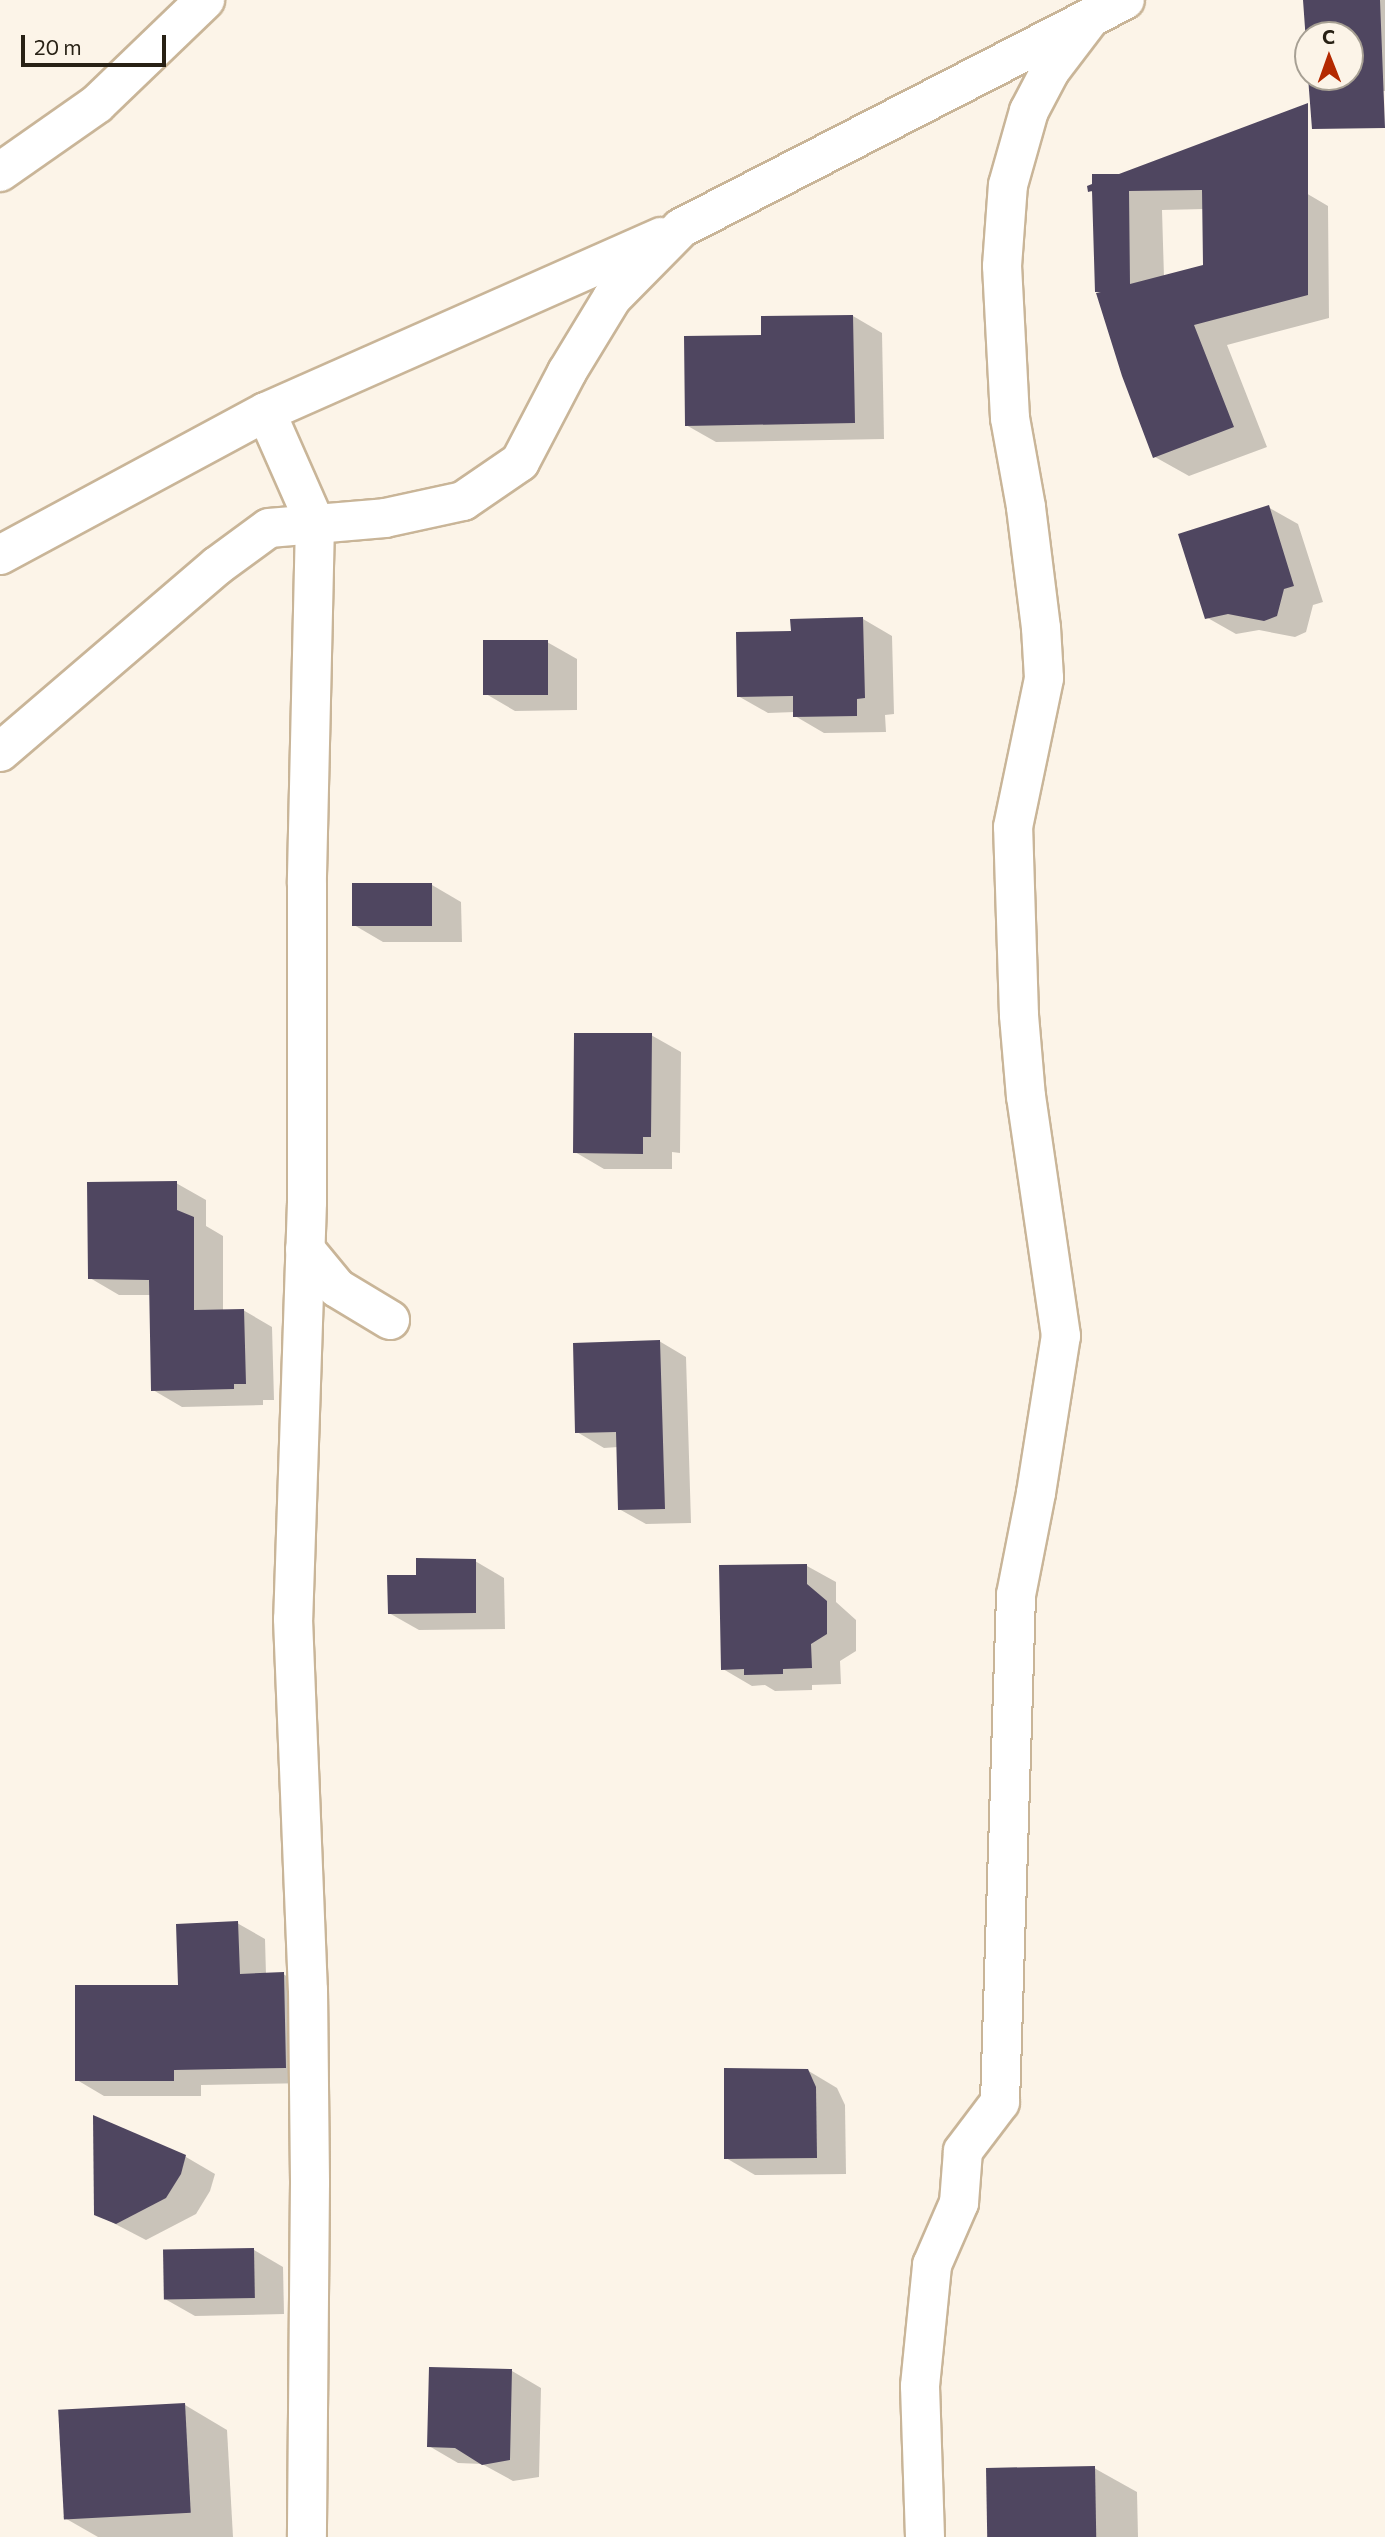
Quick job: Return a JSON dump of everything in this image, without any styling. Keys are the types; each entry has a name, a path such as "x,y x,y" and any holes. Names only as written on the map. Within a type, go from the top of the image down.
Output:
{"street":[{"path":"0,172 97,104 205,0"},
{"path":"0,555 266,412 681,228 1125,0"},
{"path":"925,2537 920,2386 932,2265 959,2203 963,2151 1000,2102 1016,1595 1036,1493 1061,1336 1026,1097 1019,1015 1013,827 1044,678 1041,628 1026,507 1010,418 1002,266 1008,185 1029,111 1050,71 1088,21"},
{"path":"0,752 217,566 269,528 385,518 463,501 520,462 567,372 612,298 681,228"},
{"path":"266,412 315,523 307,884 305,1249 293,1619 308,1990 310,2183 307,2537"},
{"path":"305,1249 337,1289 390,1320"}],"building":[{"path":"1303,0 1380,0 1385,128 1312,129 1309,91 1364,91 1364,21 1304,21"},
{"path":"1308,103 1308,295 1194,325 1234,427 1153,458 1122,376 1096,293 1101,292 1095,292 1092,191 1088,192 1087,186 1092,184 1092,174 1119,174","holes":["1202,190 1203,265 1130,284 1129,191"]},
{"path":"853,315 855,423 685,426 684,336 761,335 761,316"},
{"path":"1269,505 1294,586 1284,589 1277,616 1264,621 1228,614 1205,619 1178,534"},
{"path":"863,617 865,698 857,699 857,716 793,717 793,696 737,697 736,632 791,631 790,619"},
{"path":"483,640 548,640 548,695 483,695"},
{"path":"352,883 432,883 432,926 352,926"},
{"path":"574,1033 652,1033 651,1137 643,1137 643,1154 573,1153"},
{"path":"177,1181 177,1210 194,1217 194,1310 244,1309 246,1384 234,1384 234,1389 151,1391 149,1280 88,1279 87,1182"},
{"path":"660,1340 665,1509 618,1510 616,1432 575,1433 573,1343"},
{"path":"416,1558 476,1559 476,1613 388,1614 387,1575 416,1575"},
{"path":"807,1564 807,1584 827,1601 827,1634 811,1644 812,1668 783,1669 783,1674 744,1675 744,1669 721,1670 719,1565"},
{"path":"238,1921 240,1974 284,1972 286,2068 174,2070 174,2081 75,2081 75,1985 178,1985 176,1924"},
{"path":"724,2068 808,2069 816,2087 817,2158 724,2159"},
{"path":"93,2115 186,2155 181,2174 166,2198 116,2224 94,2215"},
{"path":"254,2248 255,2298 164,2300 163,2250"},
{"path":"429,2367 512,2369 510,2460 482,2465 455,2448 427,2447"},
{"path":"185,2403 191,2513 64,2519 58,2410"},
{"path":"1095,2466 1096,2537 987,2537 986,2468"}]}
